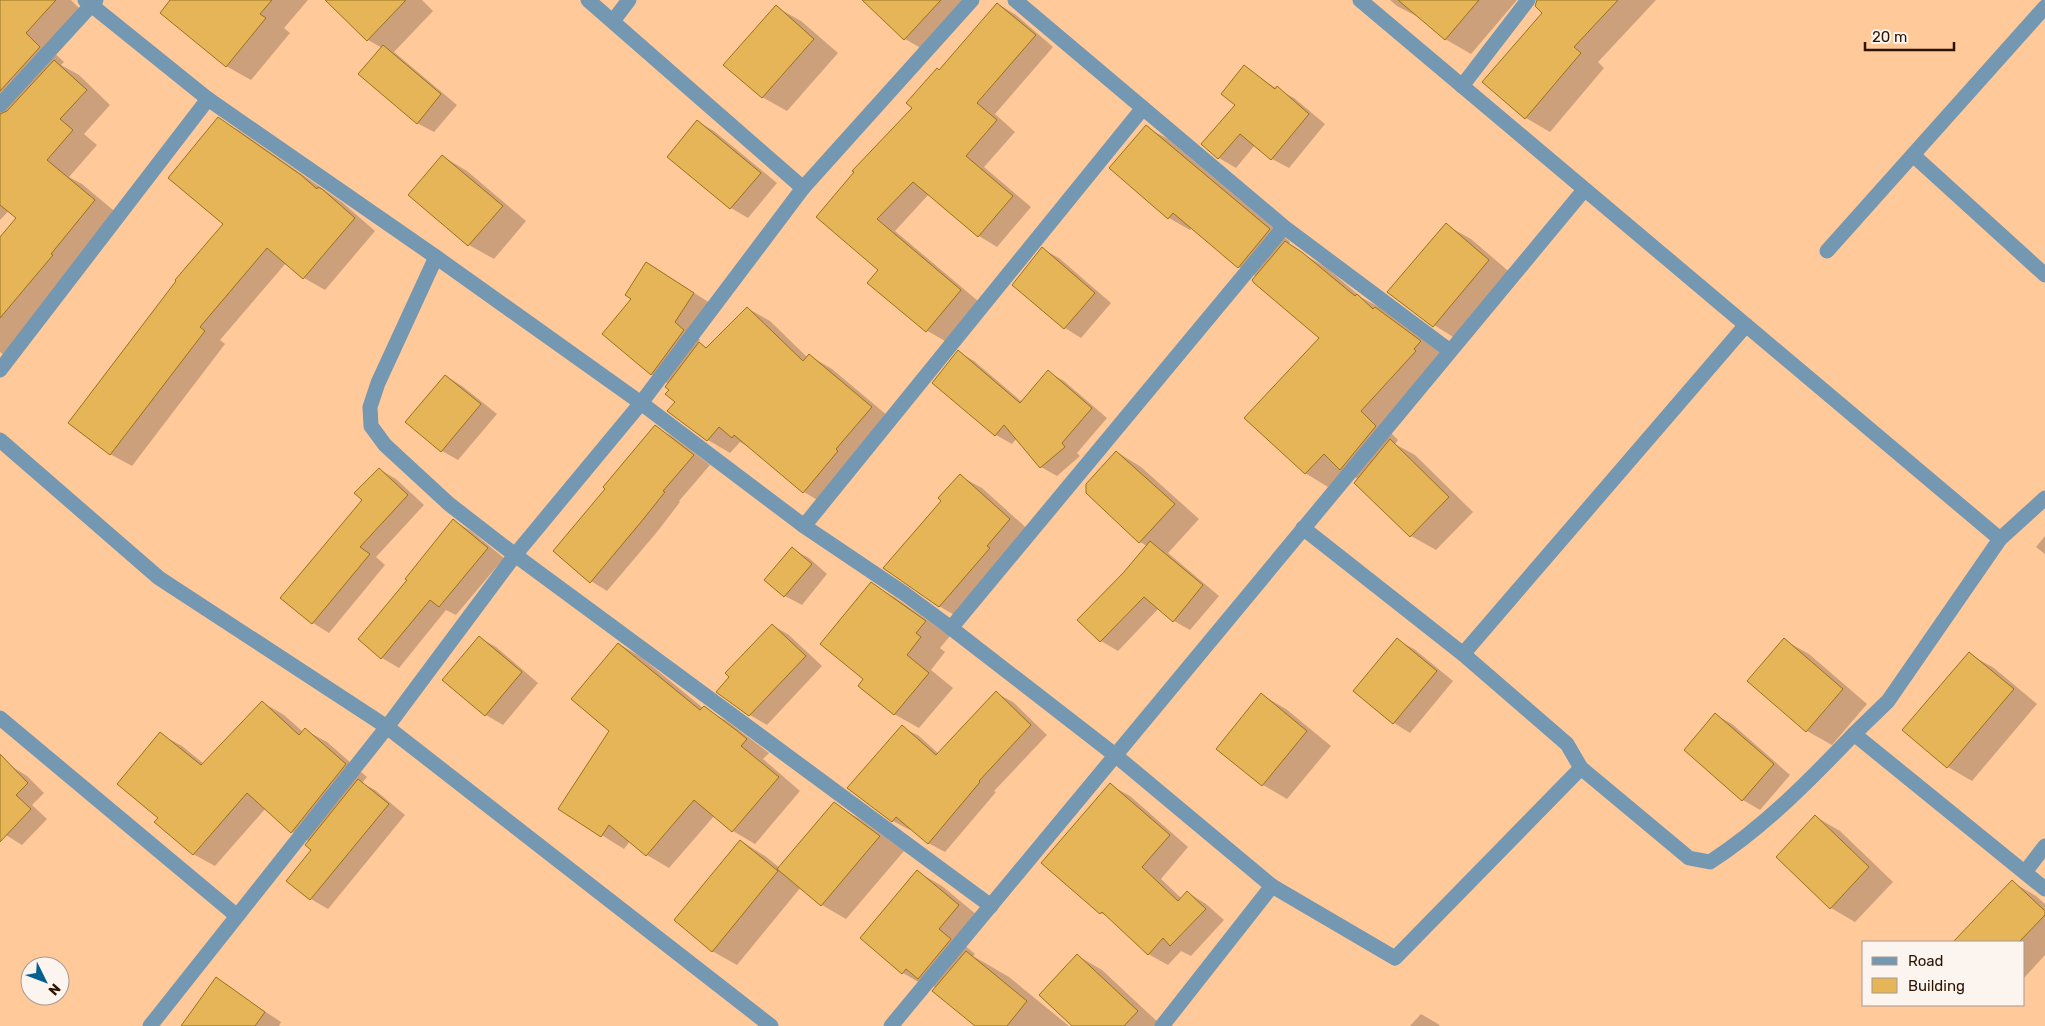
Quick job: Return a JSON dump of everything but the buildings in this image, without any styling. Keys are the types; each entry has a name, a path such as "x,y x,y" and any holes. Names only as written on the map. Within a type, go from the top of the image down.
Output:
{"street":[{"path":"588,0 803,188"},
{"path":"613,21 629,0"},
{"path":"150,1026 387,727 515,555 641,403 803,188 972,0"},
{"path":"1015,0 1284,227 1450,351"},
{"path":"1360,0 2000,539"},
{"path":"1462,86 1528,0"},
{"path":"0,105 91,2 208,99 436,256 641,403 804,526 905,594 951,628 1115,755 1272,886 1395,958 1581,768"},
{"path":"1828,251 2045,7"},
{"path":"0,370 208,99"},
{"path":"804,526 1144,108"},
{"path":"1913,155 2045,275"},
{"path":"891,1026 1584,190"},
{"path":"951,628 1284,227"},
{"path":"436,256 378,383 370,407 371,426 385,445 449,504 515,555 991,906"},
{"path":"1463,654 1746,325"},
{"path":"0,440 158,578 387,727 771,1026"},
{"path":"1303,528 1463,654 1567,744 1581,768 1689,858 1710,862 1739,844 1802,788 1888,701 2000,539 2045,498"},
{"path":"0,718 237,916"},
{"path":"1854,734 2045,889"},
{"path":"2025,872 2045,846"},
{"path":"1162,1026 1272,886"}]}
